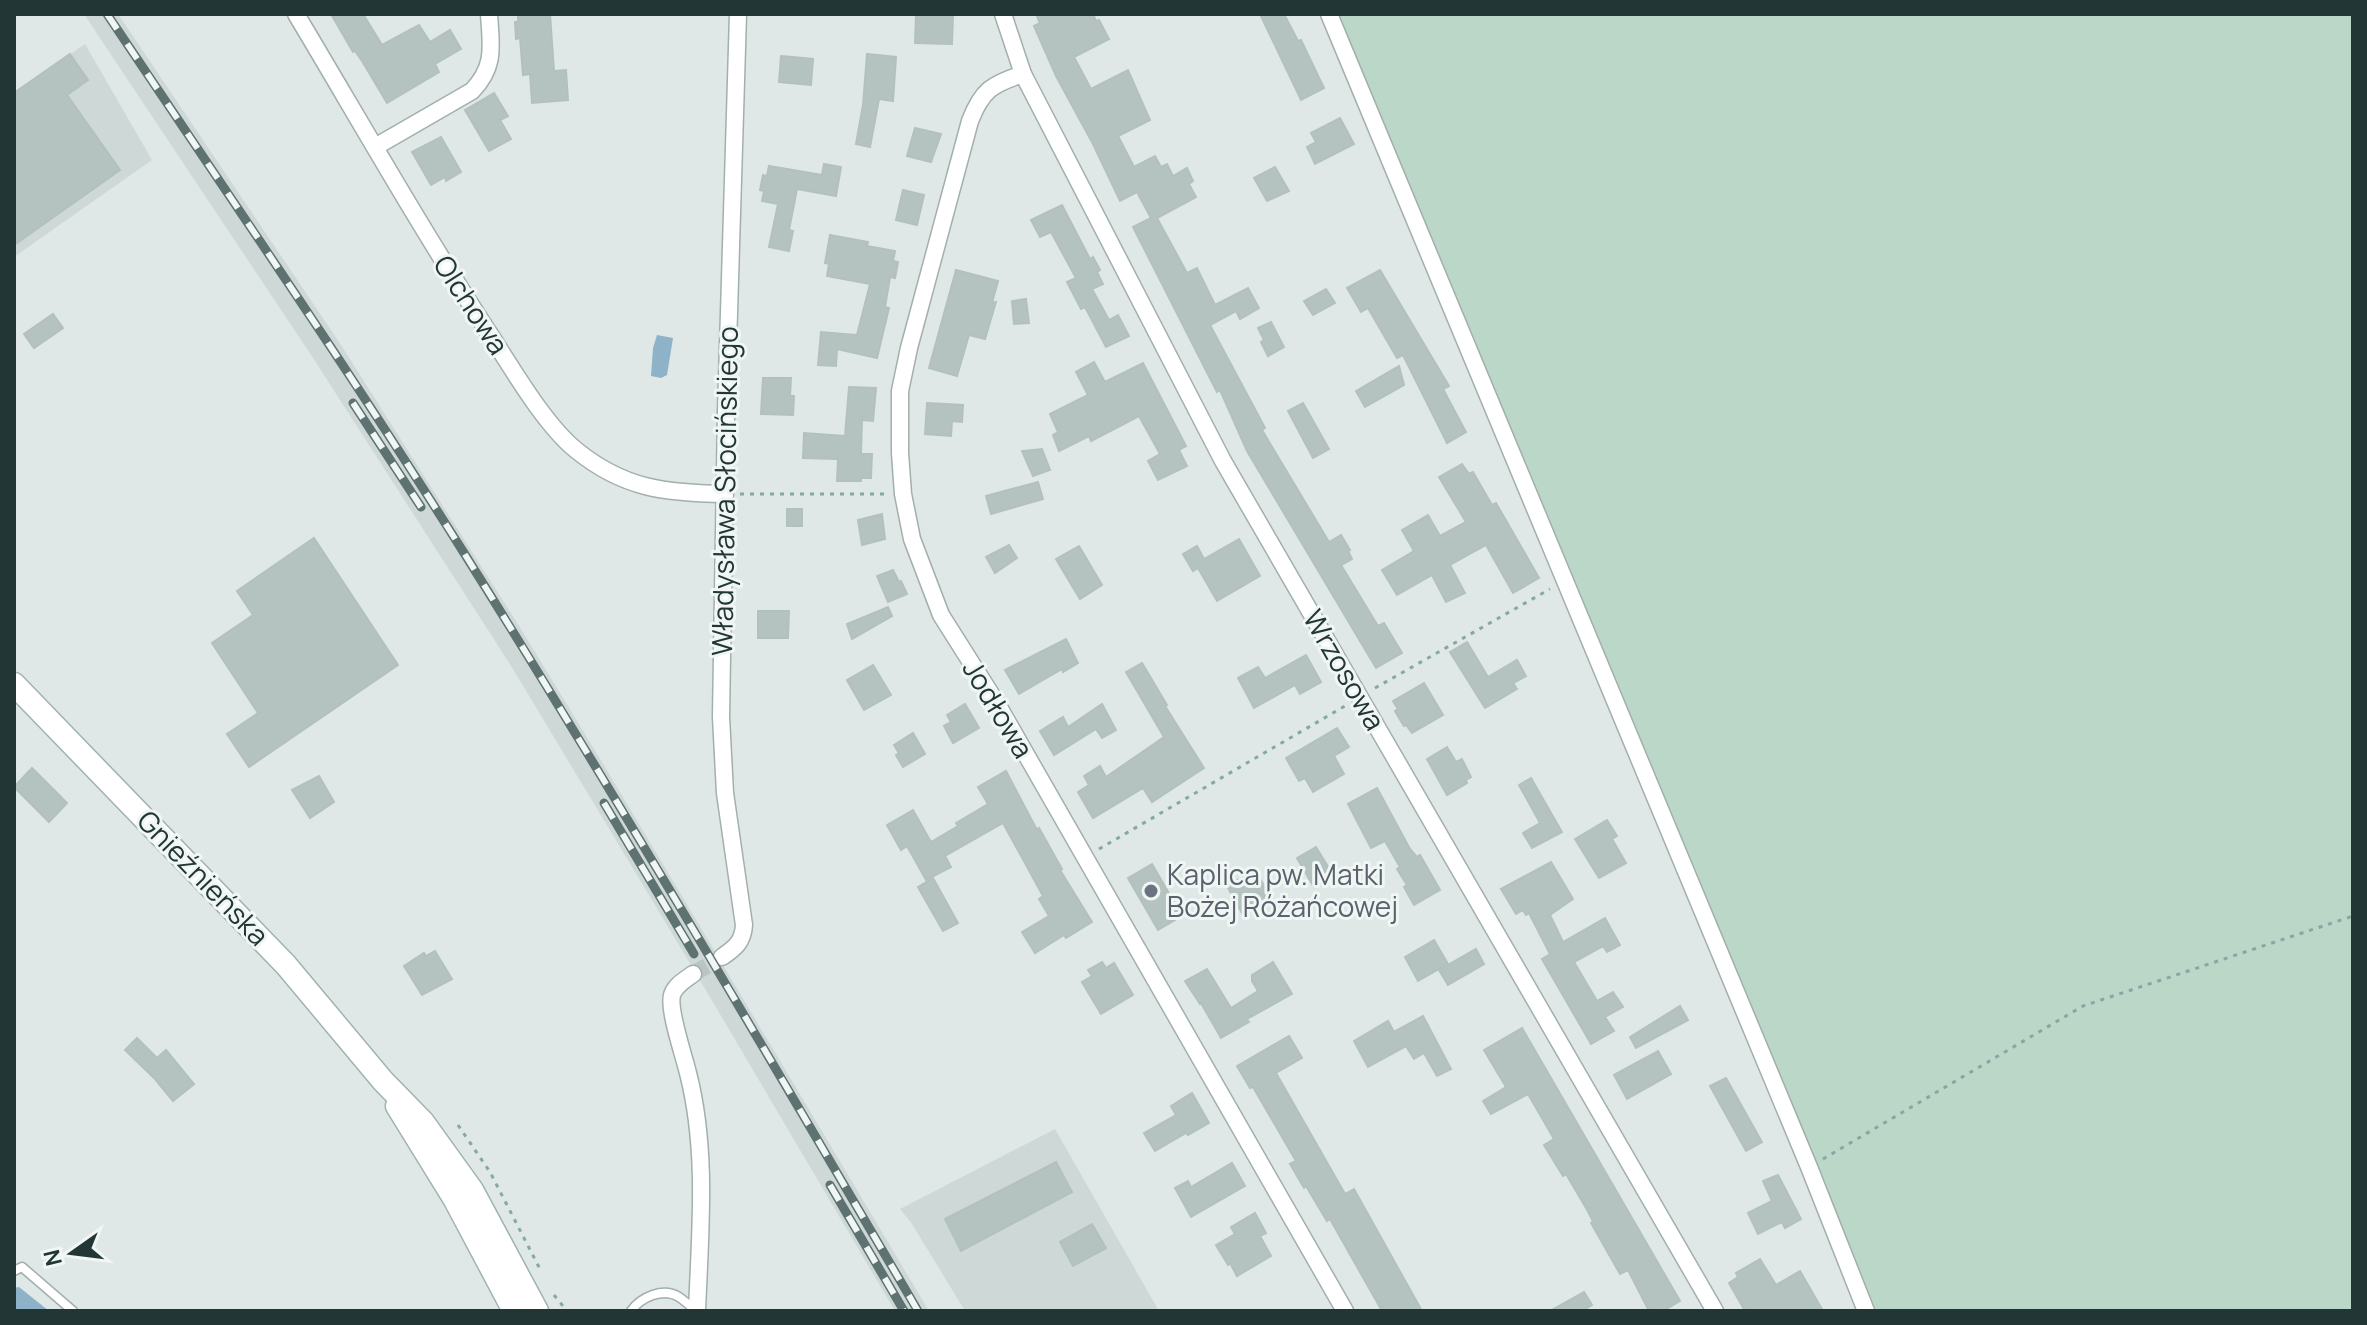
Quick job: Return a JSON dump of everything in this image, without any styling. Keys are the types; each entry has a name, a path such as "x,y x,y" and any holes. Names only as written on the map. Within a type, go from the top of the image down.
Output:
{"main road":[{"name":"Gnieźnieńska","path":"14,684 286,965 383,1081 423,1122 472,1190 537,1311"},
{"name":"Gnieźnieńska","path":"383,1081 411,1132 455,1200 514,1311"}],"street":[{"name":"Olchowa","path":"296,14 439,257 557,431 595,463 643,487 683,493 725,494"},
{"path":"375,147 472,91 483,80 491,61 489,14"},
{"name":"Władysława Słocińskiego","path":"722,957 739,944 744,925 722,751 725,494 738,14"},
{"name":"Wrzosowa","path":"1003,14 1023,74 1223,461 1715,1311"},
{"path":"1329,14 1809,1167 1866,1311"},
{"name":"Jodłowa","path":"1023,74 997,82 977,102 909,348 900,391 903,494 912,539 941,615 996,702 1345,1311"},
{"path":"693,974 679,983 672,995 672,1010 699,1129 701,1169 696,1311"}],"lane":[{"path":"14,1271 22,1267 73,1311"},
{"path":"631,1311 645,1298 659,1293 676,1294 696,1311"}],"path":[{"path":"725,494 903,494"},
{"path":"1085,857 1565,580"},
{"path":"1809,1167 2083,1006 2353,916"},
{"path":"458,1125 490,1172 543,1274"},
{"path":"548,1285 567,1311"}],"shaded area":[{"path":"84,14 118,14 339,342 521,629 929,1311 895,1311 513,669 313,358"},
{"path":"85,44 152,160 14,257 14,93"},
{"path":"1055,1129 1159,1311 965,1311 900,1209"}],"green space":[{"path":"1330,14 2353,14 2353,1311 1859,1311"}],"water":[{"path":"657,335 673,338 667,375 661,378 651,376"},
{"path":"19,1287 49,1311 14,1311 14,1288"}],"building":[{"path":"331,14 363,14 382,45 419,25 430,42 450,30 461,49 435,64 439,72 387,103"},
{"path":"518,14 550,14 554,71 566,70 568,100 532,103 530,74 523,75 520,38 516,39"},
{"path":"916,14 953,15 952,44 915,43"},
{"path":"1036,14 1093,14 1096,21 1099,20 1109,39 1074,57 1091,89 1128,70 1150,120 1118,136 1134,167 1155,156 1161,167 1167,164 1173,176 1187,168 1193,181 1189,184 1196,197 1157,218 1187,273 1197,268 1215,305 1248,288 1259,308 1240,319 1236,311 1210,325 1265,428 1262,430 1329,542 1341,535 1350,550 1352,559 1341,565 1378,626 1384,623 1402,653 1376,668 1247,451 1220,390 1217,392 1133,227 1151,218 1137,192 1120,201 1056,76 1034,26 1040,23"},
{"path":"1260,14 1284,14 1298,41 1301,40 1324,88 1301,100"},
{"path":"70,54 88,80 67,95 120,170 14,245 14,93"},
{"path":"867,54 896,57 893,101 879,99 870,147 856,144"},
{"path":"781,56 813,59 811,85 779,82"},
{"path":"494,93 508,116 500,120 511,139 489,151 465,110"},
{"path":"1340,118 1354,144 1315,164 1307,147 1316,142 1311,133"},
{"path":"915,128 941,134 931,162 907,156"},
{"path":"441,137 461,172 431,185 412,152"},
{"path":"824,164 841,167 836,196 797,189 789,230 793,231 789,251 769,247 778,204 762,201 764,191 760,190 763,175 767,176 769,166 822,175"},
{"path":"1275,167 1289,191 1267,201 1254,178"},
{"path":"903,190 924,195 917,225 896,220"},
{"path":"1062,205 1090,259 1093,257 1100,270 1097,272 1103,284 1092,289 1109,320 1118,315 1129,336 1106,347 1085,307 1081,309 1067,282 1076,278 1051,232 1040,237 1031,220"},
{"path":"830,235 895,251 893,261 898,262 895,278 890,277 885,307 889,308 877,358 837,349 836,366 818,365 821,332 857,335 870,284 827,276 829,264 825,263"},
{"path":"956,270 998,281 992,303 996,302 985,339 969,335 957,376 929,368"},
{"path":"1380,270 1449,386 1443,389 1466,432 1447,443 1403,355 1397,358 1368,308 1361,312 1347,288"},
{"path":"1326,289 1335,303 1313,315 1304,301"},
{"path":"1026,299 1029,323 1014,324 1012,301"},
{"path":"53,314 63,328 34,348 24,334"},
{"path":"1271,322 1284,347 1268,356 1258,328"},
{"path":"1094,362 1105,382 1143,363 1186,446 1179,450 1187,466 1158,480 1148,461 1160,454 1139,416 1091,441 1089,436 1059,451 1053,435 1058,432 1050,414 1088,395 1076,372"},
{"path":"1399,366 1404,385 1365,407 1356,391"},
{"path":"763,378 791,378 793,415 761,414"},
{"path":"849,387 876,388 873,421 862,420 861,454 872,454 871,478 837,481 838,459 803,458 804,433 845,436"},
{"path":"927,403 963,405 962,422 952,421 951,436 925,434"},
{"path":"1303,403 1329,449 1313,458 1288,411"},
{"path":"1042,449 1050,470 1033,476 1022,451"},
{"path":"1462,464 1469,474 1473,472 1492,505 1496,503 1539,578 1513,593 1486,545 1450,565 1465,593 1446,602 1432,575 1397,595 1382,570 1414,551 1402,530 1428,515 1440,536 1466,522 1439,477"},
{"path":"1038,482 1043,499 991,514 986,496"},
{"path":"787,509 802,509 802,526 787,526"},
{"path":"882,514 885,539 862,545 858,520"},
{"path":"314,538 398,665 249,767 227,734 258,713 212,643 253,615 237,591"},
{"path":"1239,539 1260,576 1217,601 1198,568 1193,571 1183,554 1197,546 1204,559"},
{"path":"1009,545 1017,558 995,573 986,557"},
{"path":"1079,546 1102,585 1080,599 1056,559"},
{"path":"893,570 907,594 888,602 877,576"},
{"path":"888,607 892,616 852,639 847,624"},
{"path":"758,611 789,611 788,638 758,638"},
{"path":"1066,639 1078,663 1019,694 1005,670"},
{"path":"1467,642 1488,677 1517,660 1526,676 1513,683 1517,689 1485,708 1450,652"},
{"path":"1306,655 1321,682 1300,694 1295,685 1254,708 1238,678 1258,667 1265,678"},
{"path":"1142,663 1204,768 1152,802 1143,788 1093,818 1078,792 1089,785 1084,776 1100,766 1106,777 1164,737 1126,672"},
{"path":"873,665 891,695 864,710 847,680"},
{"path":"1424,683 1443,715 1412,733 1399,718 1393,701"},
{"path":"965,704 979,728 953,743 944,726 951,722 947,715"},
{"path":"1102,704 1116,730 1102,738 1096,729 1054,755 1040,731 1063,717 1068,727"},
{"path":"1337,728 1349,747 1334,756 1344,774 1313,792 1305,778 1299,781 1286,758"},
{"path":"913,733 925,754 903,767 894,745"},
{"path":"1447,747 1456,762 1462,759 1471,777 1447,795 1427,759"},
{"path":"32,768 67,803 49,822 14,787"},
{"path":"1006,771 1092,922 1035,953 1022,932 1049,916 1039,899 1043,896 1003,823 945,856 951,867 926,880 907,846 901,850 887,825 913,810 931,842 988,804 978,787"},
{"path":"319,776 334,802 310,818 292,790"},
{"path":"1531,778 1562,832 1532,848 1523,833 1540,823 1519,785"},
{"path":"1377,788 1410,849 1417,857 1420,855 1440,890 1414,905 1397,869 1400,867 1385,841 1371,848 1348,804"},
{"path":"1607,820 1617,836 1612,839 1626,863 1599,878 1575,839"},
{"path":"1316,847 1333,875 1314,887 1297,858"},
{"path":"1551,862 1573,899 1550,915 1563,942 1605,918 1620,945 1607,952 1603,946 1574,962 1597,1001 1613,992 1623,1007 1605,1017 1614,1031 1591,1044 1542,959 1550,954 1529,913 1526,915 1523,910 1516,914 1501,889"},
{"name":"Kaplica pw. Matki Bożej Różańcowej","path":"1152,864 1182,916 1158,930 1128,878"},
{"path":"1255,870 1271,898 1243,915 1227,886"},
{"path":"933,878 958,923 943,931 918,887"},
{"path":"1434,940 1448,964 1418,981 1405,957"},
{"path":"1476,949 1484,964 1448,985 1439,970"},
{"path":"435,951 452,979 422,995 404,966 424,953 426,956"},
{"path":"1102,962 1106,968 1114,963 1133,995 1101,1014 1082,982 1092,976 1088,970"},
{"path":"1273,962 1292,994 1247,1019 1249,1022 1221,1038 1185,981 1207,969 1231,1008 1258,991 1252,975"},
{"path":"1680,1006 1688,1020 1636,1048 1630,1037"},
{"path":"1423,1016 1451,1069 1437,1076 1424,1053 1414,1059 1406,1046 1368,1067 1354,1041 1388,1021 1394,1032"},
{"path":"1522,1028 1680,1301 1663,1311 1649,1311 1628,1270 1620,1274 1566,1174 1563,1176 1544,1145 1554,1139 1528,1094 1491,1114 1483,1101 1506,1087 1484,1050"},
{"path":"1289,1036 1302,1058 1276,1073 1345,1194 1354,1189 1422,1311 1382,1311 1330,1219 1327,1221 1306,1186 1304,1188 1290,1164 1296,1161 1253,1087 1250,1088 1237,1066"},
{"path":"137,1038 157,1058 166,1050 194,1084 173,1101 125,1050"},
{"path":"1658,1051 1671,1074 1627,1099 1614,1075"},
{"path":"1726,1078 1762,1142 1746,1151 1710,1086"},
{"path":"1192,1093 1209,1123 1155,1151 1144,1133 1176,1115 1171,1106"},
{"path":"1056,1162 1072,1192 961,1251 945,1219"},
{"path":"1232,1163 1245,1186 1191,1217 1175,1188 1188,1181 1191,1187"},
{"path":"1778,1175 1801,1219 1785,1228 1782,1222 1758,1234 1748,1213 1772,1201 1763,1181"},
{"path":"1255,1213 1266,1233 1260,1236 1271,1256 1237,1276 1216,1245 1235,1234 1231,1227"},
{"path":"1092,1224 1106,1248 1073,1266 1060,1242"},
{"path":"1760,1259 1776,1285 1800,1271 1823,1311 1745,1311 1729,1283 1738,1277 1736,1273"},
{"path":"1584,1292 1592,1305 1582,1311 1550,1311"}],"tunnel":[{"path":"693,974 722,957"}],"railway":[{"path":"107,14 332,349 464,553 637,835 918,1311"},
{"path":"353,403 421,507"},
{"path":"604,803 694,954"},
{"path":"830,1185 904,1311"}],"place":[{"name":"Kaplica pw. Matki Bożej Różańcowej","path":"1151,891"}]}
